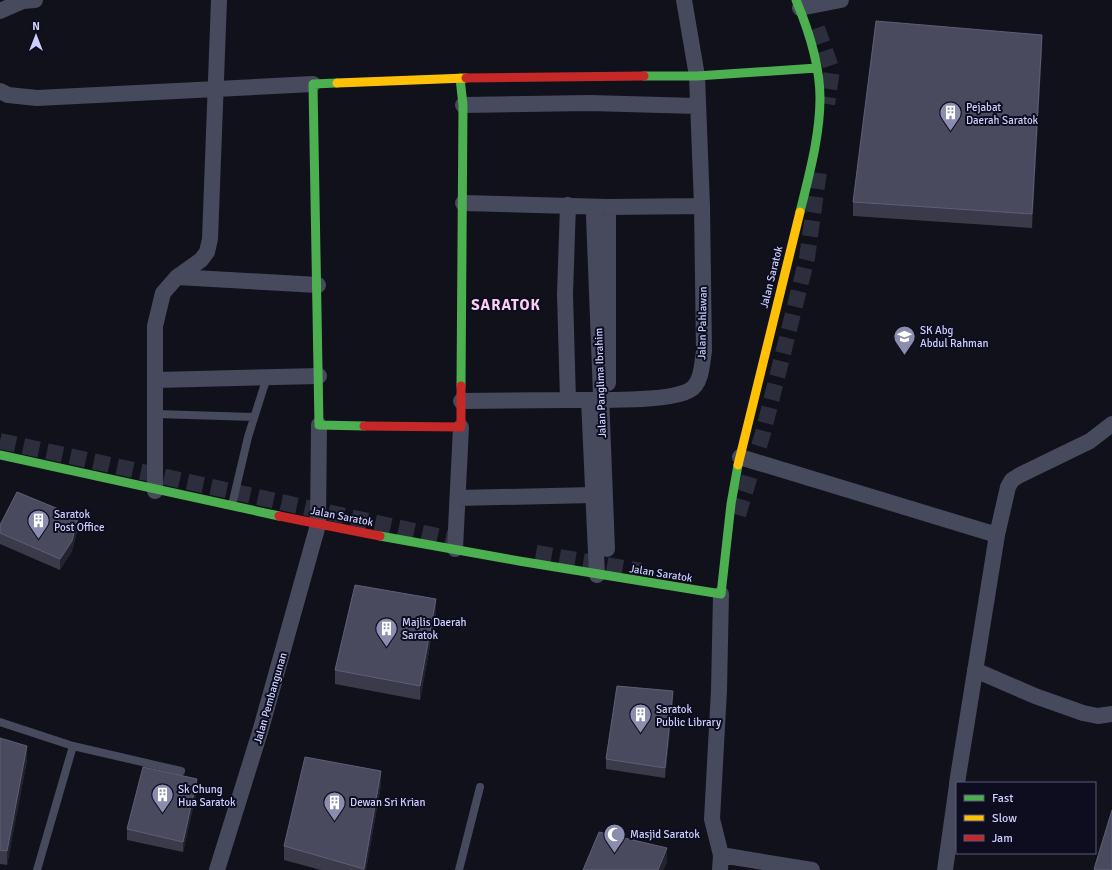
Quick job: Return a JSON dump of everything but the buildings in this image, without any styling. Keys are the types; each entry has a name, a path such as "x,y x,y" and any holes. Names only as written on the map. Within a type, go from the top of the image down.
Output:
{"street":[{"path":"0,11 23,1 35,0"},
{"path":"155,491 155,326 163,293 177,277 201,260 207,252 210,239 217,89 219,0"},
{"name":"Jalan Pahlawan","path":"461,401 608,400 668,396 690,390 698,381 704,350 702,206 697,76 684,0"},
{"path":"798,4 841,0"},
{"name":"Jalan Saratok","path":"0,455 155,491 318,524 597,575 721,594 731,504 740,457 810,168 820,98 817,68 798,4"},
{"path":"0,91 8,95 37,98 460,78 582,75 697,76 817,68"},
{"path":"455,550 461,427 463,105 460,78"},
{"path":"313,84 318,285 319,425 461,427"},
{"path":"463,105 590,103 697,106"},
{"path":"463,203 608,207 702,206"},
{"path":"568,205 566,294 568,400"},
{"path":"608,207 608,400"},
{"name":"Jalan Panglima Ibrahim","path":"594,216 607,549"},
{"path":"177,277 318,285"},
{"path":"156,380 319,376"},
{"path":"589,400 597,575"},
{"path":"957,782 997,535 1008,487 1012,480 1020,475 1090,441 1112,424"},
{"name":"Jalan Pembangunan","path":"217,870 260,732 318,524 319,425"},
{"path":"740,457 997,535"},
{"path":"458,498 593,495"},
{"path":"721,594 719,690 712,819 720,862 812,870"},
{"path":"975,670 1035,696 1083,712 1098,716 1112,714"},
{"path":"945,870 956,791"}],"lane":[{"path":"231,507 254,417 267,377"},
{"path":"156,414 254,417"},
{"path":"0,722 73,746 181,771"},
{"path":"37,870 73,746"},
{"path":"459,870 480,787"}],"tunnel":[{"path":"817,28 832,70 827,104"},
{"path":"738,515 763,433 807,258 819,171"},
{"path":"0,441 460,541"},
{"path":"536,553 641,571"}],"traffic: fast":[{"path":"796,0 813,48 820,85 820,112 816,141 800,212"},
{"path":"644,76 697,76 817,68"},
{"path":"460,78 463,105 461,386"},
{"path":"337,83 313,84 319,425 364,426"},
{"path":"0,455 279,516"},
{"path":"380,536 519,561 721,594 731,504 738,465"}],"traffic: slow":[{"path":"337,83 466,78"},
{"path":"738,465 800,212"}],"traffic: jam":[{"path":"466,78 644,76"},
{"path":"364,426 461,427 461,386"},
{"path":"279,516 380,536"}],"place":[{"name":"Pejabat Daerah Saratok","path":"950,132"},
{"name":"SK Abg Abdul Rahman","path":"905,356"},
{"name":"Saratok Post Office","path":"38,540"},
{"name":"Majlis Daerah Saratok","path":"386,648"},
{"name":"Saratok Public Library","path":"641,734"},
{"name":"Sk Chung Hua Saratok","path":"162,814"},
{"name":"Dewan Sri Krian","path":"334,822"},
{"name":"Masjid Saratok","path":"614,854"}],"district":[{"name":"SARATOK","path":"506,305"}]}
